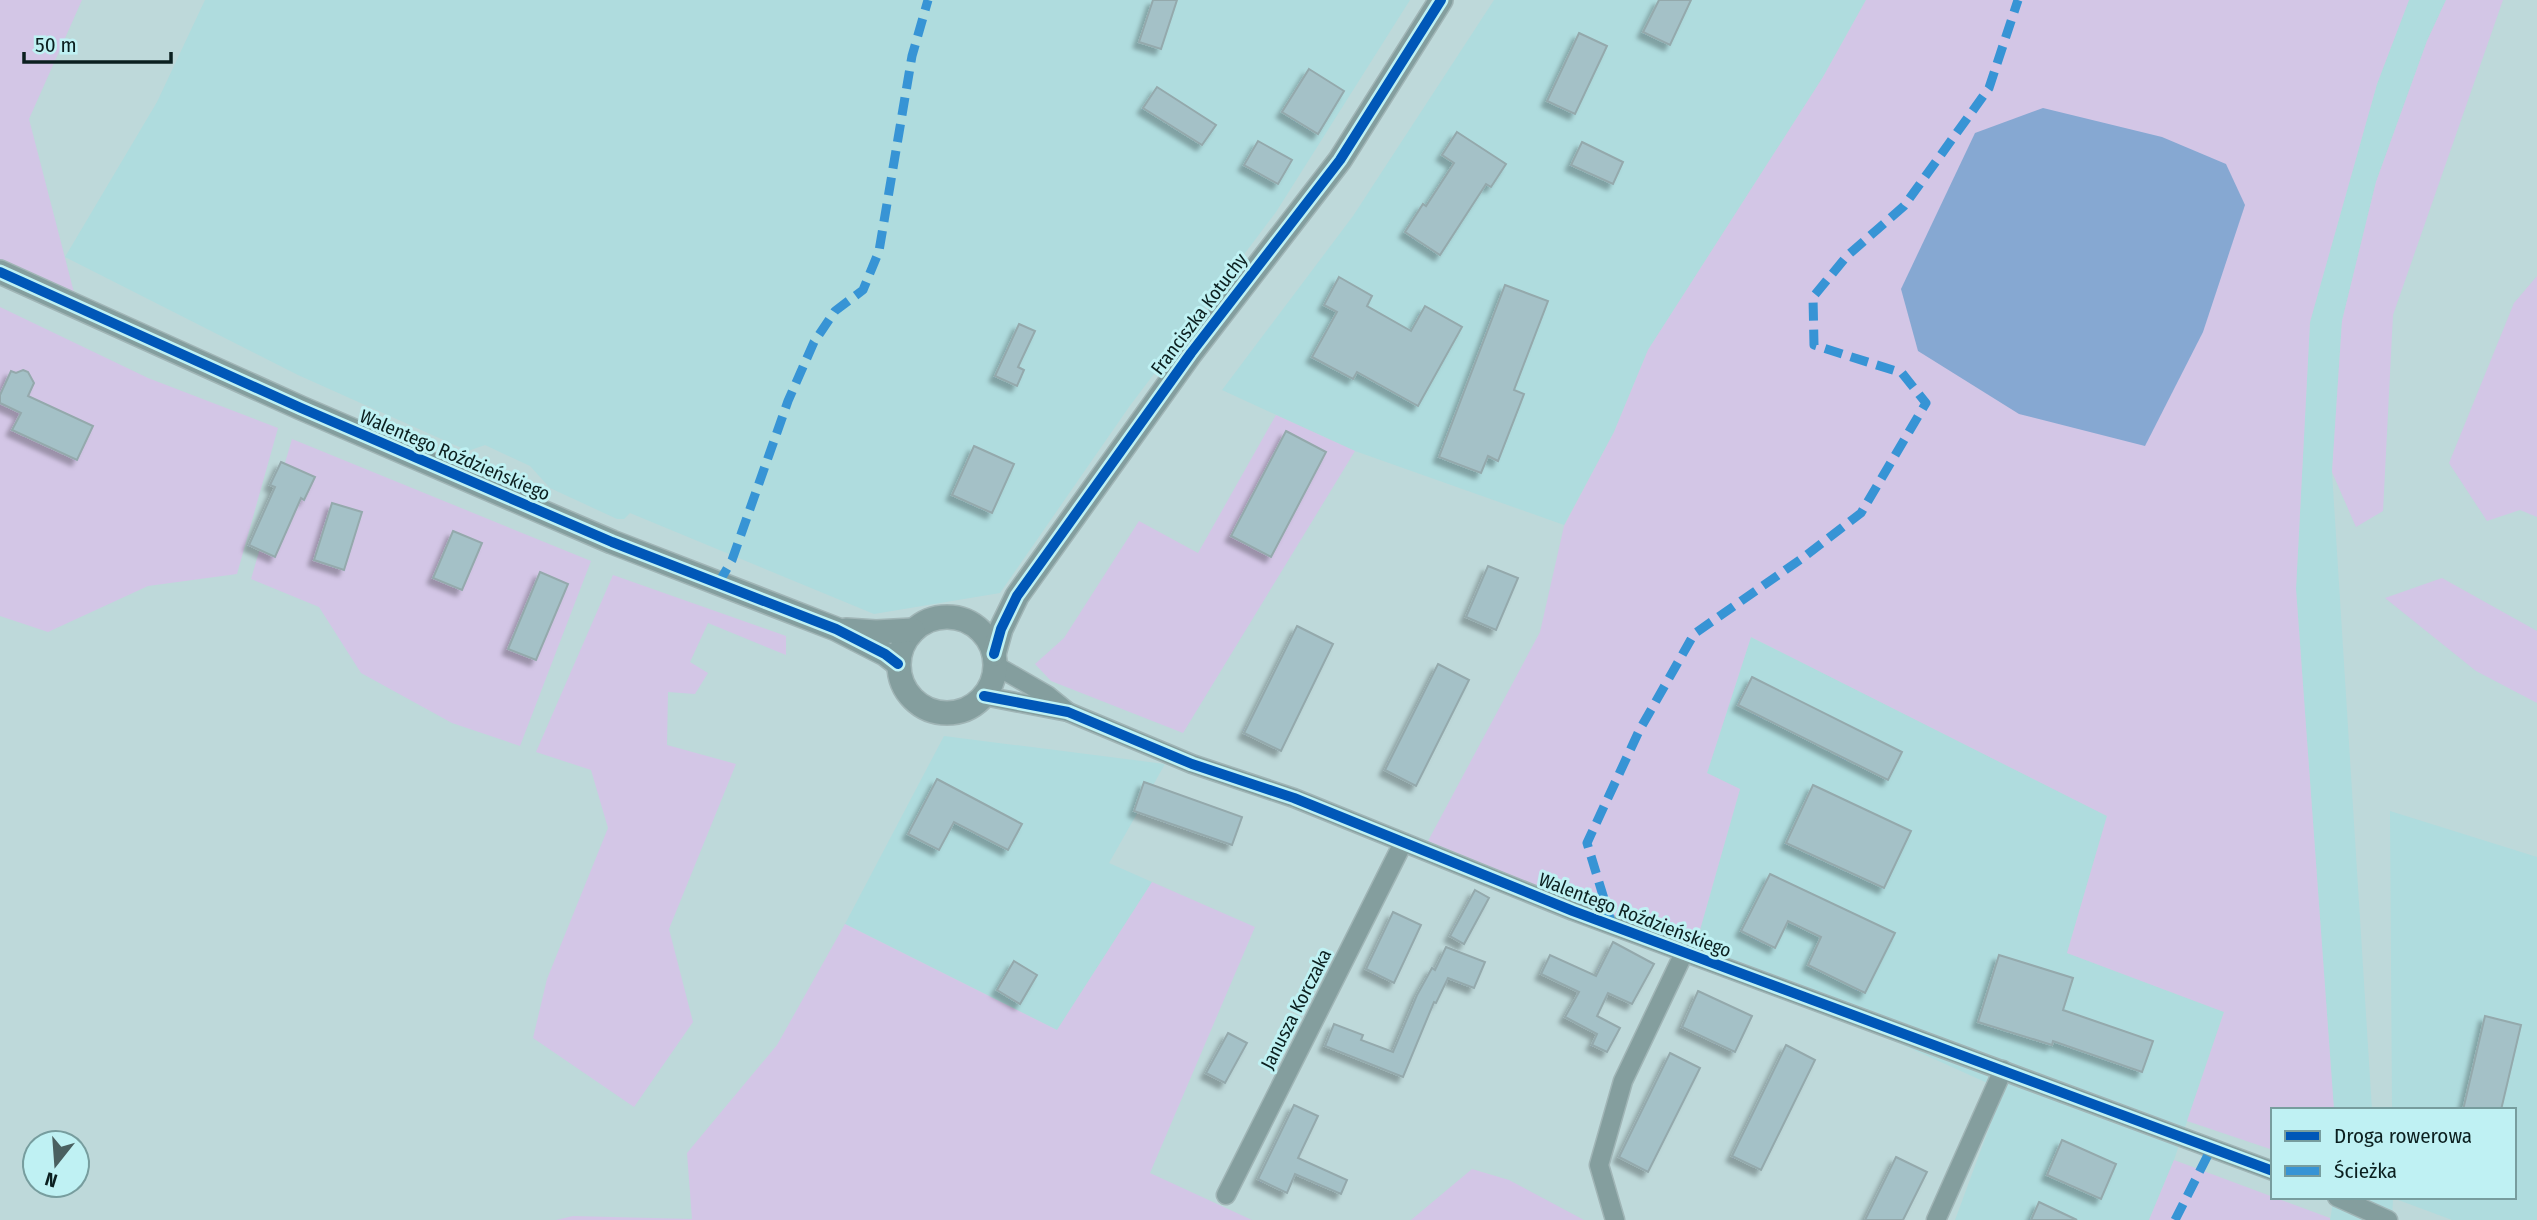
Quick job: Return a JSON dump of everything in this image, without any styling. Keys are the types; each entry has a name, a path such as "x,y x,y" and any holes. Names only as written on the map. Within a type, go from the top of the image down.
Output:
{"street":[{"name":"Franciszka Kotuchy","path":"995,660 1000,629 1017,596 1191,353 1340,160 1441,0"},
{"name":"Walentego Roździeńskiego","path":"0,272 294,405 600,537 836,629 886,654 898,664"},
{"name":"Franciszka Kotuchy","path":"968,621 985,615 1017,596"},
{"path":"953,617 968,621 984,635 995,660 990,687 974,705 962,711 934,712 922,706 904,688 898,664 904,643 913,630 925,621 953,617"},
{"name":"Walentego Roździeńskiego","path":"836,629 876,632 913,630"},
{"name":"Walentego Roździeńskiego","path":"995,660 1068,712"},
{"name":"Walentego Roździeńskiego","path":"984,696 1068,712 1192,764 1294,799 1684,953 2271,1170"},
{"name":"Janusza Korczaka","path":"1226,1195 1403,843"},
{"path":"1615,1220 1599,1165 1623,1081 1684,953"},
{"path":"1936,1220 2003,1070"},
{"path":"2341,1199 2388,1220"}],"shaded area":[{"path":"0,0 82,0 29,119 78,308 0,271"},
{"path":"205,0 1410,0 1276,212 1129,407 1000,593 874,614 630,513 624,519 617,519 550,488 530,466 485,445 468,451 298,375 65,257 157,102"},
{"path":"1494,0 1866,0 1823,77 1648,350 1614,432 1564,525 1355,451 1222,390 1353,216"},
{"path":"1866,0 2409,0 2377,84 2310,322 2296,589 2334,1108 2271,1108 2271,1149 2187,1121 2224,1012 2067,953 2107,816 1751,637 1707,773 1740,789 1694,951 1428,841 1540,632 1564,526 1614,432 1648,350 1823,77"},
{"path":"2409,0 2446,0 2427,41 2376,182 2342,321 2332,472 2372,1108 2334,1108 2296,589 2310,322 2377,84"},
{"path":"2446,0 2503,0 2393,315 2383,511 2356,527 2332,472 2342,321 2376,182 2427,41"},
{"path":"2043,108 2162,137 2226,164 2245,205 2203,332 2145,446 2019,414 1918,351 1901,289 1975,133"},
{"path":"2537,276 2537,517 2520,510 2487,521 2449,463 2514,303"},
{"path":"0,307 148,378 278,428 237,574 148,586 48,632 0,616"},
{"path":"1276,415 1355,451 1183,733 1051,681 1035,664 1064,638 1139,521 1198,553"},
{"path":"292,439 591,561 520,746 452,723 361,673 319,607 251,579"},
{"path":"613,575 786,636 786,655 708,623 690,662 708,673 695,694 668,692 667,745 736,764 669,929 693,1022 634,1107 533,1038 547,979 608,828 591,770 536,752"},
{"path":"2442,578 2537,631 2537,703 2476,671 2385,598"},
{"path":"1751,637 2107,816 2067,953 2224,1012 2174,1160 2149,1220 1955,1220 2003,1090 1694,951 1740,789 1707,773"},
{"path":"944,736 1165,764 1109,863 1152,882 1057,1030 845,924"},
{"path":"2390,811 2537,857 2537,1220 2452,1220 2396,1199 2516,1199 2516,1108 2392,1108"},
{"path":"1152,882 1255,927 1150,1173 1252,1220 556,1220 573,1216 692,1219 687,1153 777,1045 845,924 1057,1030"},
{"path":"2174,1160 2271,1196 2271,1199 2279,1199 2330,1218 2330,1220 2149,1220"},
{"path":"1472,1169 1509,1180 1584,1220 1411,1220"},
{"path":"2334,1199 2393,1199 2392,1220 2330,1220"}],"building":[{"path":"1153,0 1177,0 1161,49 1139,42"},
{"path":"1659,0 1691,0 1670,45 1643,32"},
{"path":"1579,33 1607,46 1575,114 1547,101"},
{"path":"1309,69 1344,91 1318,134 1282,112"},
{"path":"1157,87 1216,125 1202,145 1143,108"},
{"path":"1457,132 1506,164 1491,187 1486,184 1440,255 1405,232 1454,163 1442,155"},
{"path":"1258,141 1292,160 1278,184 1244,165"},
{"path":"1582,142 1623,162 1613,184 1571,165"},
{"path":"1339,277 1372,296 1367,306 1411,331 1425,306 1462,327 1418,406 1357,372 1353,379 1312,357 1337,312 1324,305"},
{"path":"1505,285 1548,301 1514,390 1524,394 1498,461 1488,456 1481,473 1439,457"},
{"path":"1019,324 1035,331 1018,367 1024,370 1017,386 995,376"},
{"path":"23,370 28,372 34,383 28,396 93,426 77,460 12,430 21,413 0,403 0,395 11,371 16,373"},
{"path":"1286,431 1326,452 1271,557 1231,536"},
{"path":"974,446 1014,464 992,513 952,495"},
{"path":"281,462 315,477 304,500 301,498 275,557 249,545 275,487 270,485"},
{"path":"332,503 362,512 344,570 314,560"},
{"path":"453,531 482,543 462,590 433,578"},
{"path":"1488,566 1518,578 1496,630 1466,617"},
{"path":"540,572 568,584 536,660 508,649"},
{"path":"1297,626 1333,644 1281,751 1244,733"},
{"path":"1438,664 1469,680 1416,786 1385,770"},
{"path":"1752,677 1902,752 1888,780 1738,705"},
{"path":"937,779 1022,824 1008,850 954,822 939,850 908,834"},
{"path":"1144,782 1242,817 1232,845 1134,811"},
{"path":"1813,785 1911,831 1884,888 1786,843"},
{"path":"1770,874 1895,933 1865,993 1808,965 1821,937 1788,921 1775,948 1741,931"},
{"path":"1475,890 1489,898 1464,944 1450,936"},
{"path":"1393,912 1421,925 1394,983 1366,969"},
{"path":"1613,942 1654,964 1632,1004 1608,993 1597,1016 1620,1028 1607,1052 1592,1045 1597,1034 1565,1017 1579,992 1541,974 1550,955 1596,976"},
{"path":"1446,947 1485,962 1474,988 1448,978 1436,1003 1434,1002 1403,1077 1325,1046 1334,1024 1363,1035 1361,1040 1393,1052 1417,995 1432,968 1435,970"},
{"path":"1999,955 2073,978 2063,1010 2153,1041 2142,1072 2053,1041 2052,1045 1978,1022"},
{"path":"1014,961 1037,975 1020,1004 997,990"},
{"path":"1698,991 1752,1016 1735,1052 1682,1027"},
{"path":"2485,1016 2521,1025 2501,1108 2463,1108"},
{"path":"1228,1033 1247,1043 1225,1083 1206,1073"},
{"path":"1786,1045 1815,1060 1761,1170 1732,1156"},
{"path":"1670,1053 1700,1068 1648,1172 1619,1157"},
{"path":"1294,1105 1318,1116 1298,1158 1347,1180 1341,1194 1295,1174 1287,1193 1258,1179"},
{"path":"2062,1140 2116,1164 2101,1199 2047,1175"},
{"path":"1896,1157 1927,1172 1903,1220 1865,1220"},
{"path":"2039,1202 2077,1220 2031,1220"}],"marked path":[{"path":"718,584 732,560 788,401 814,342 835,311 863,290 879,251 912,56 928,0"},
{"path":"1612,925 1587,843 1639,731 1694,634 1804,557 1861,513 1926,403 1902,373 1814,345 1813,297 1847,256 1904,206 1989,88 2018,0"},
{"path":"2175,1220 2211,1149"}],"cycle path":[{"path":"994,654 1001,629 1017,596 1191,353 1340,160 1441,0"},
{"path":"0,272 301,408 612,542 836,629 885,654 898,664"},
{"path":"984,696 1068,712 1192,764 1294,798 1573,911 2271,1170"}]}
